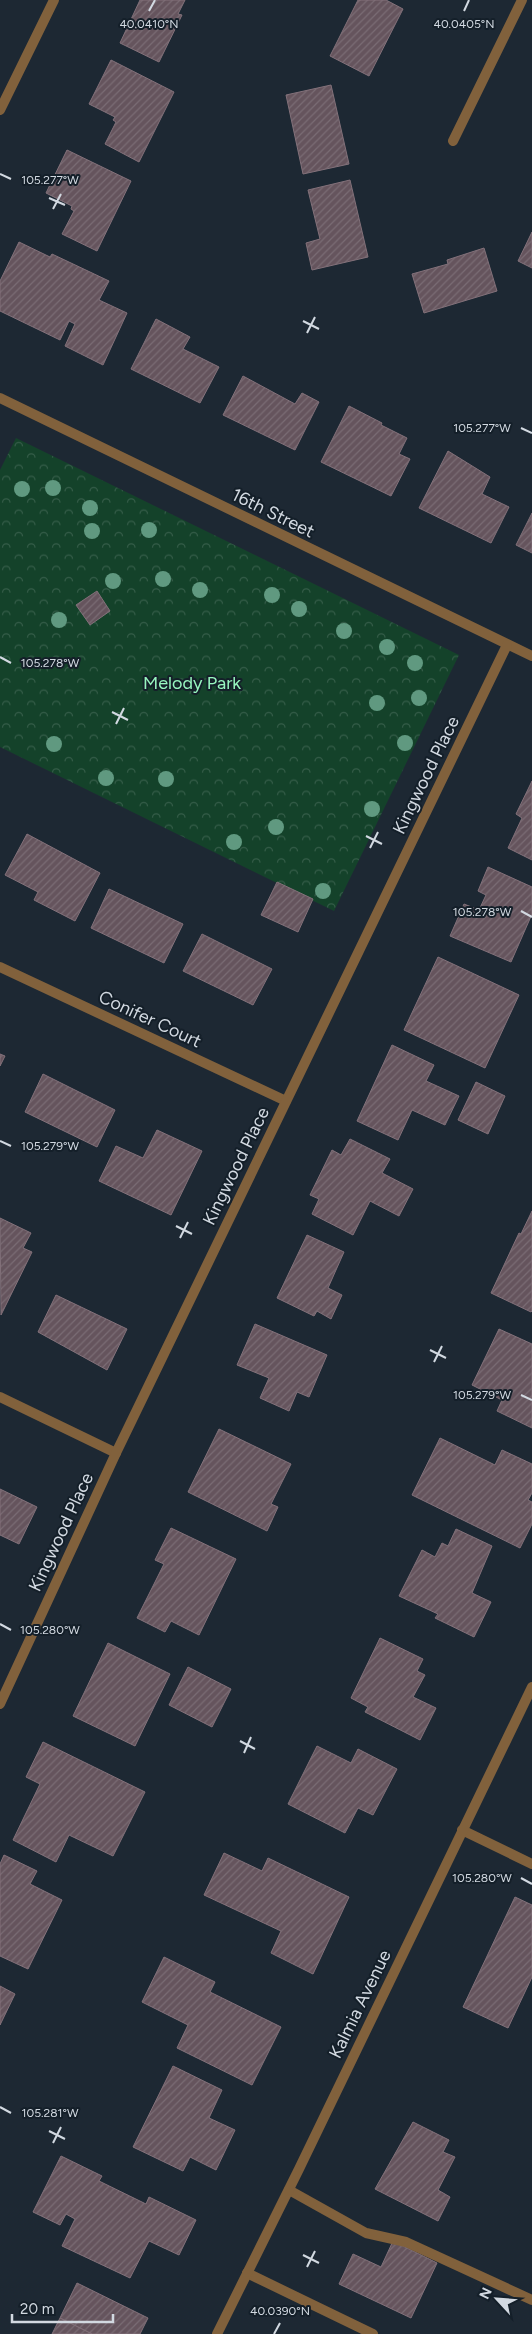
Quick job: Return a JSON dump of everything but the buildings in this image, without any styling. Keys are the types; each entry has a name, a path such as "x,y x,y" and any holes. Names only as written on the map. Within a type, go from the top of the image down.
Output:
{"street":[{"path":"0,110 54,0"},
{"path":"453,141 522,0"},
{"name":"16th Street","path":"0,398 532,656"},
{"name":"Kingwood Place","path":"0,1704 116,1453 507,645"},
{"name":"Conifer Court","path":"0,967 286,1101"},
{"path":"0,1397 116,1453"},
{"name":"Kalmia Avenue","path":"217,2334 289,2190 532,1687"},
{"path":"462,1830 532,1864"},
{"path":"289,2190 366,2233 406,2242 532,2300"},
{"path":"247,2273 373,2334"}],"green space":[{"name":"Melody Park","path":"16,438 459,655 334,911 0,747 0,470"}]}
